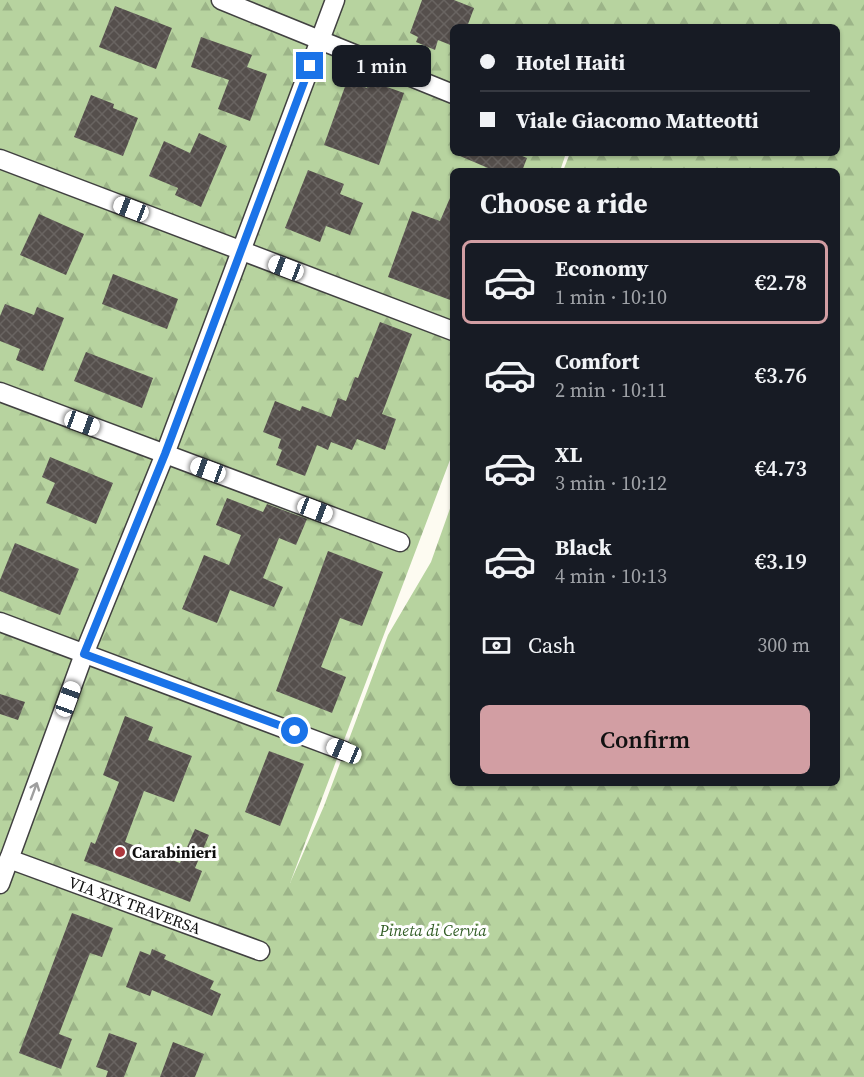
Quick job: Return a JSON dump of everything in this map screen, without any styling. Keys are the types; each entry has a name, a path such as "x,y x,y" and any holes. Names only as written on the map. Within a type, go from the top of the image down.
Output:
{"street":[{"path":"221,0 450,93"},
{"path":"0,884 8,849 165,454 335,0"},
{"path":"0,159 450,330"},
{"path":"0,392 400,542"},
{"path":"0,622 344,751"},
{"name":"VIA XIX TRAVERSA","path":"8,849 260,951"}],"green space":[{"name":"Pineta di Cervia","path":"0,0 864,0 864,1077 0,1077"}],"building":[{"path":"422,0 454,0 474,8 468,24 450,24 450,45 438,40 435,50 416,42 418,37 410,33"},
{"path":"115,6 172,28 156,69 99,47"},
{"path":"201,37 252,55 247,67 267,74 250,121 218,109 229,80 191,67"},
{"path":"347,81 367,88 370,81 404,93 379,165 324,145"},
{"path":"91,95 114,104 113,108 138,118 123,156 74,137"},
{"path":"199,133 227,146 201,207 175,195 178,188 149,176 164,141 190,153"},
{"path":"460,156 522,156 527,158 523,168 488,168"},
{"path":"308,170 344,184 340,194 363,203 350,235 326,226 320,242 285,228"},
{"path":"450,198 450,300 388,277 412,211 440,221"},
{"path":"39,214 84,234 66,275 20,255"},
{"path":"113,274 178,299 167,329 102,304"},
{"path":"5,304 34,315 37,307 64,318 43,371 16,360 20,349 0,341 0,316"},
{"path":"380,322 412,334 382,414 396,419 385,450 357,439 352,450 331,442 328,450 317,445 305,476 276,465 282,450 278,448 281,439 263,432 275,401 300,411 302,406 331,417 338,398 346,401 355,377 358,378"},
{"path":"86,352 153,378 142,408 74,381"},
{"path":"50,457 113,483 96,524 46,503 55,483 42,477"},
{"path":"227,498 263,512 267,504 307,519 296,545 279,538 263,578 283,587 274,607 230,590 217,623 182,609 204,555 229,565 241,535 216,525"},
{"path":"15,543 79,569 60,615 0,591 0,580"},
{"path":"328,551 383,572 362,626 340,618 321,667 346,677 332,713 276,691"},
{"path":"0,694 25,702 18,720 0,714"},
{"path":"125,716 153,727 148,740 192,756 174,802 144,791 125,842 180,863 195,829 209,835 195,868 202,871 190,902 84,861 91,842 95,844 119,782 103,775"},
{"path":"269,751 304,764 280,826 245,812"},
{"path":"72,913 113,928 102,957 90,953 59,1034 72,1039 61,1069 19,1053"},
{"path":"152,949 166,955 164,959 214,981 210,989 221,994 212,1016 152,990 150,996 126,987 140,951 150,955"},
{"path":"109,1033 137,1043 124,1077 106,1077 108,1071 96,1067"},
{"path":"173,1042 204,1054 195,1077 160,1077"}],"place":[{"name":"Carabinieri","path":"120,852"}],"route":[{"path":"295,731 84,654 165,454 310,66"}]}
